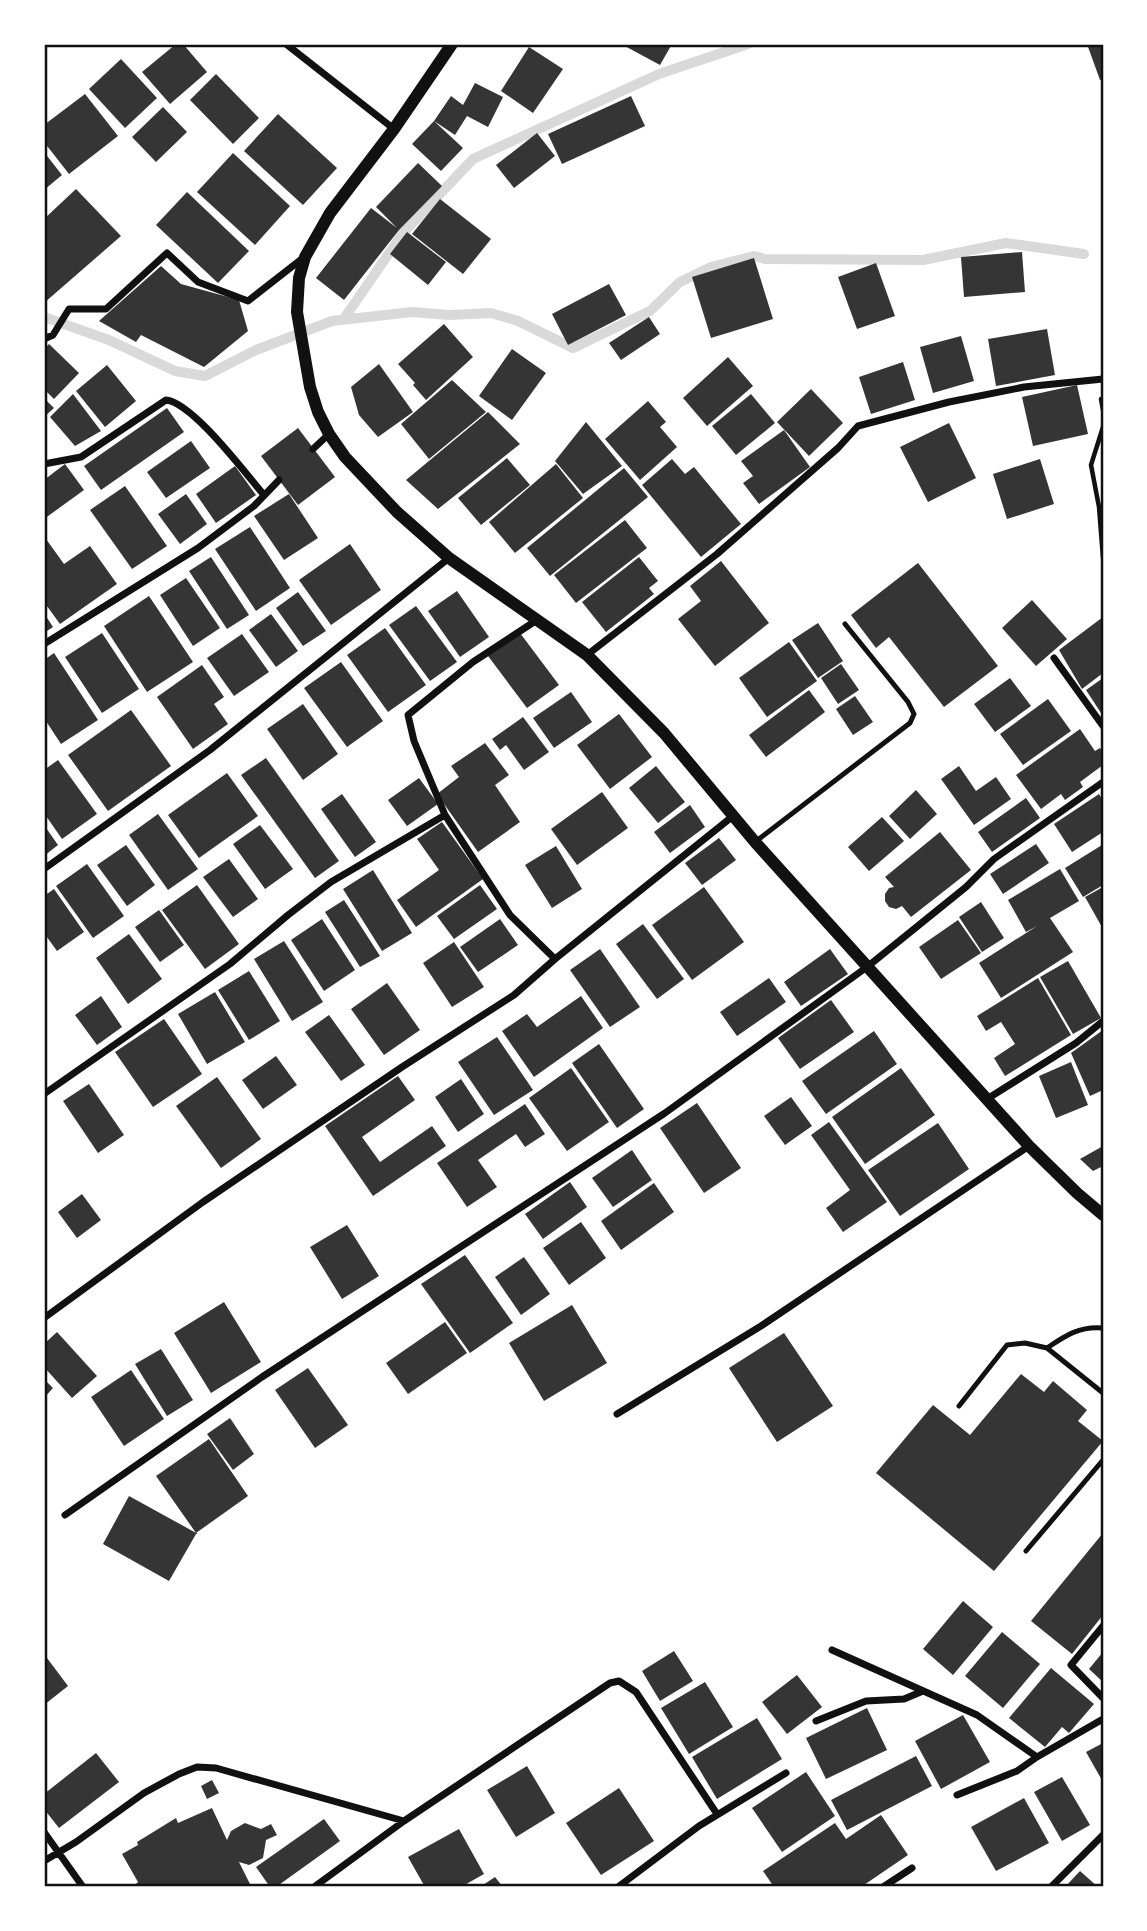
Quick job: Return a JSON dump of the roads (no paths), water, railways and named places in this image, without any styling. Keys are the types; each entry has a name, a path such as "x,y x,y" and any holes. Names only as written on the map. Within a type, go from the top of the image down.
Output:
{"street":[{"path":"286,44 394,129"},
{"path":"452,44 394,129 330,213 304,257 299,278 297,312 310,387 329,434 345,457 397,512 449,558 587,655 664,733 755,842 986,1100 1029,1146 1103,1215"},
{"path":"44,339 53,335 69,309 106,309 167,253 198,282 248,301 304,257"},
{"path":"587,655 717,554 838,448 858,426 949,402 1024,387 1103,379"},
{"path":"44,464 81,457 166,400 174,401 196,417 264,495"},
{"path":"313,449 329,434"},
{"path":"44,644 198,548 254,506 279,480"},
{"path":"44,869 210,750 449,558"},
{"path":"537,620 473,662 408,715 414,741 445,815 510,915 555,958"},
{"path":"1054,658 1103,726"},
{"path":"65,1515 262,1377 665,1113 867,967 966,887 994,859 1103,782"},
{"path":"44,1094 230,964 331,882 445,815"},
{"path":"44,1318 203,1202 402,1067 514,995 555,958 733,816"},
{"path":"986,1100 1076,1043 1103,1021"},
{"path":"617,1414 761,1326 1029,1146"},
{"path":"1103,1626 1071,1665 1103,1698"},
{"path":"832,1650 977,1715 1037,1757"},
{"path":"314,1887 404,1821 610,1683 619,1681 636,1692 718,1815"},
{"path":"816,1721 866,1701 904,1699 923,1691"},
{"path":"957,1795 1017,1772 1037,1757 1103,1719"},
{"path":"44,1861 144,1793 179,1773 197,1767 216,1768 404,1821"},
{"path":"618,1887 699,1826 786,1773"},
{"path":"44,1832 83,1887"},
{"path":"1051,1887 1103,1835"},
{"path":"883,1887 912,1868"}],"lane":[{"path":"755,842 910,723 914,714 908,702 845,624"},
{"path":"1047,1348 1070,1332 1093,1327 1103,1328"},
{"path":"959,1406 1007,1345 1025,1343 1047,1348 1103,1393"},
{"path":"1026,1551 1103,1460"}],"waterway":[{"path":"343,320 403,233 473,159 659,74 748,44"},
{"path":"44,317 109,340 175,371 205,376 256,350 332,321 412,312 449,315 491,313 518,321 573,348 650,311 680,282 711,267 754,256 765,259 923,260 1006,243 1084,254"}]}
